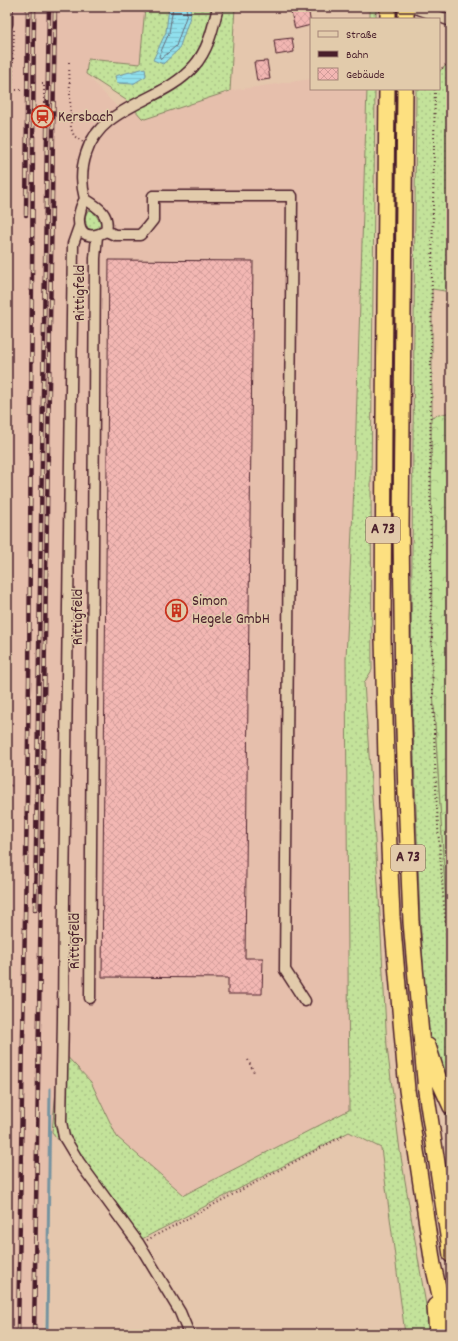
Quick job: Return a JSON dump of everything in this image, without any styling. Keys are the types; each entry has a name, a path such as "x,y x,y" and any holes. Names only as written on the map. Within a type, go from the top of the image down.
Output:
{"highway":[{"path":"388,7 388,18"},
{"path":"406,7 406,18"},
{"name":"A 73","path":"387,90 383,638 392,917 407,1090 433,1265 449,1334"},
{"name":"A 73","path":"405,90 401,528 403,696 411,922 427,1099 451,1255"},
{"path":"420,1019 440,1083 451,1107"},
{"path":"433,1265 437,1334"}],"street":[{"path":"7,7 10,26"},
{"path":"106,231 97,236 89,236 84,233 80,227 78,218 80,208 85,199 82,174 89,145 105,124 116,116 168,87 195,66 205,50 218,7"},
{"path":"413,7 451,21"},
{"path":"106,231 115,235 140,235 153,220 153,196 292,196 285,970 305,1001"},
{"path":"85,199 104,212 107,221 106,231"},
{"path":"80,227 73,244 61,1122 64,1137 79,1162 139,1244 180,1312 189,1334"},
{"name":"Rittigfeld","path":"90,998 95,258 97,236"}],"path":[{"path":"10,26 12,90 21,90"},
{"path":"440,70 451,60"},
{"path":"69,62 71,128 74,136 89,145"},
{"path":"35,116 43,115 44,84 42,84"},
{"path":"435,90 431,387 431,600 435,763 451,997"},
{"path":"7,787 13,785"},
{"path":"248,1060 255,1074"},
{"path":"139,1244 345,1135"}],"shaded area":[{"path":"7,7 145,7 140,64 88,59 86,74 117,107 310,79 310,90 367,90 354,487 346,658 349,1110 184,1195 117,1137 91,1082 60,1049 52,1132 43,1334 7,1334"}],"green space":[{"path":"145,7 235,7 230,91 145,119 142,118 126,100 86,74 88,59 140,64"},
{"path":"356,7 376,7 376,18 370,18 370,11"},
{"path":"451,62 451,292 432,289 432,673 451,983 451,1147 445,1110 428,1032 420,918 411,671 416,90 440,90 440,70"},
{"path":"367,90 375,90 371,485 372,670 364,683 379,898 387,1047 400,1151 428,1317 429,1334 405,1334 381,1148 349,1132 138,1241 52,1132 60,1049 91,1082 117,1137 184,1195 349,1110 346,658 354,487"},
{"path":"90,210 93,211 101,223 97,230 89,229 85,221 85,216"},
{"path":"451,412 451,983 432,673 431,417"}],"water":[{"path":"169,7 190,7 191,14 179,49 163,64 153,60 166,32"},
{"path":"145,68 146,76 133,84 117,83 115,76"}],"building":[{"path":"308,7 310,25 295,29 290,8"},
{"path":"292,38 294,52 276,55 274,40"},
{"path":"267,61 270,79 257,81 254,62"},
{"name":"Simon Hegele GmbH","path":"109,260 253,261 245,958 263,958 262,994 228,994 228,978 102,977"}],"waterway":[{"path":"47,1334 50,1089"}],"railway":[{"path":"26,215 28,7"},
{"path":"18,1334 29,680 34,7"},
{"path":"35,910 49,7"},
{"path":"34,1334 55,7"}],"place":[{"name":"Kersbach","path":"42,117"},
{"name":"Simon Hegele GmbH","path":"177,610"}]}
